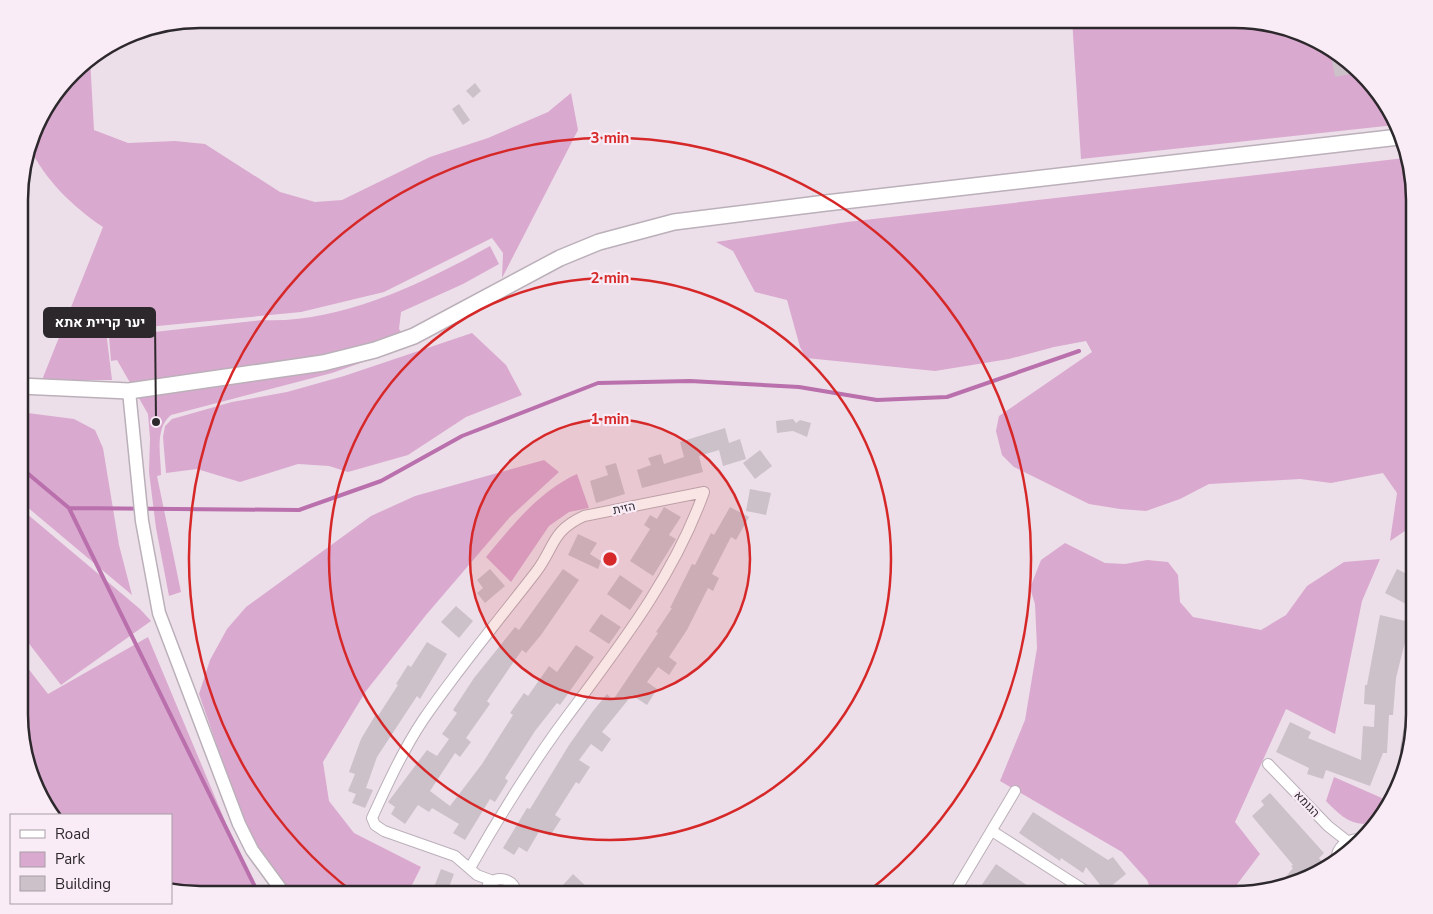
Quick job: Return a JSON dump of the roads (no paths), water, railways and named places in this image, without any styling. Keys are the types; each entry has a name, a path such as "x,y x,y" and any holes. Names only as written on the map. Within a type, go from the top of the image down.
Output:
{"main road":[{"path":"28,386 129,391 323,362 375,350 414,336 560,258 599,242 674,222 1393,138"}],"street":[{"path":"129,391 142,521 159,613 175,660 239,824 252,850 278,886"},
{"name":"הזית","path":"470,868 524,779 606,666 666,577 682,547 704,492 584,516 570,522 558,533 538,570 494,624 422,722 384,789 372,818 375,825 455,856 477,875 493,880 509,881 513,886"},
{"name":"הגומא","path":"1268,764 1328,826 1347,841"},
{"path":"958,886 1015,791"},
{"path":"992,831 1078,886"},
{"path":"1338,851 1347,841"},
{"path":"487,886 493,880"}],"waterway":[{"path":"69,508 299,510 381,481 462,436 598,383 690,381 799,387 877,400 947,397 1079,351"},
{"path":"28,474 69,508 255,886"}],"place":[{"name":"יער קריית אתא","path":"156,422"}]}
